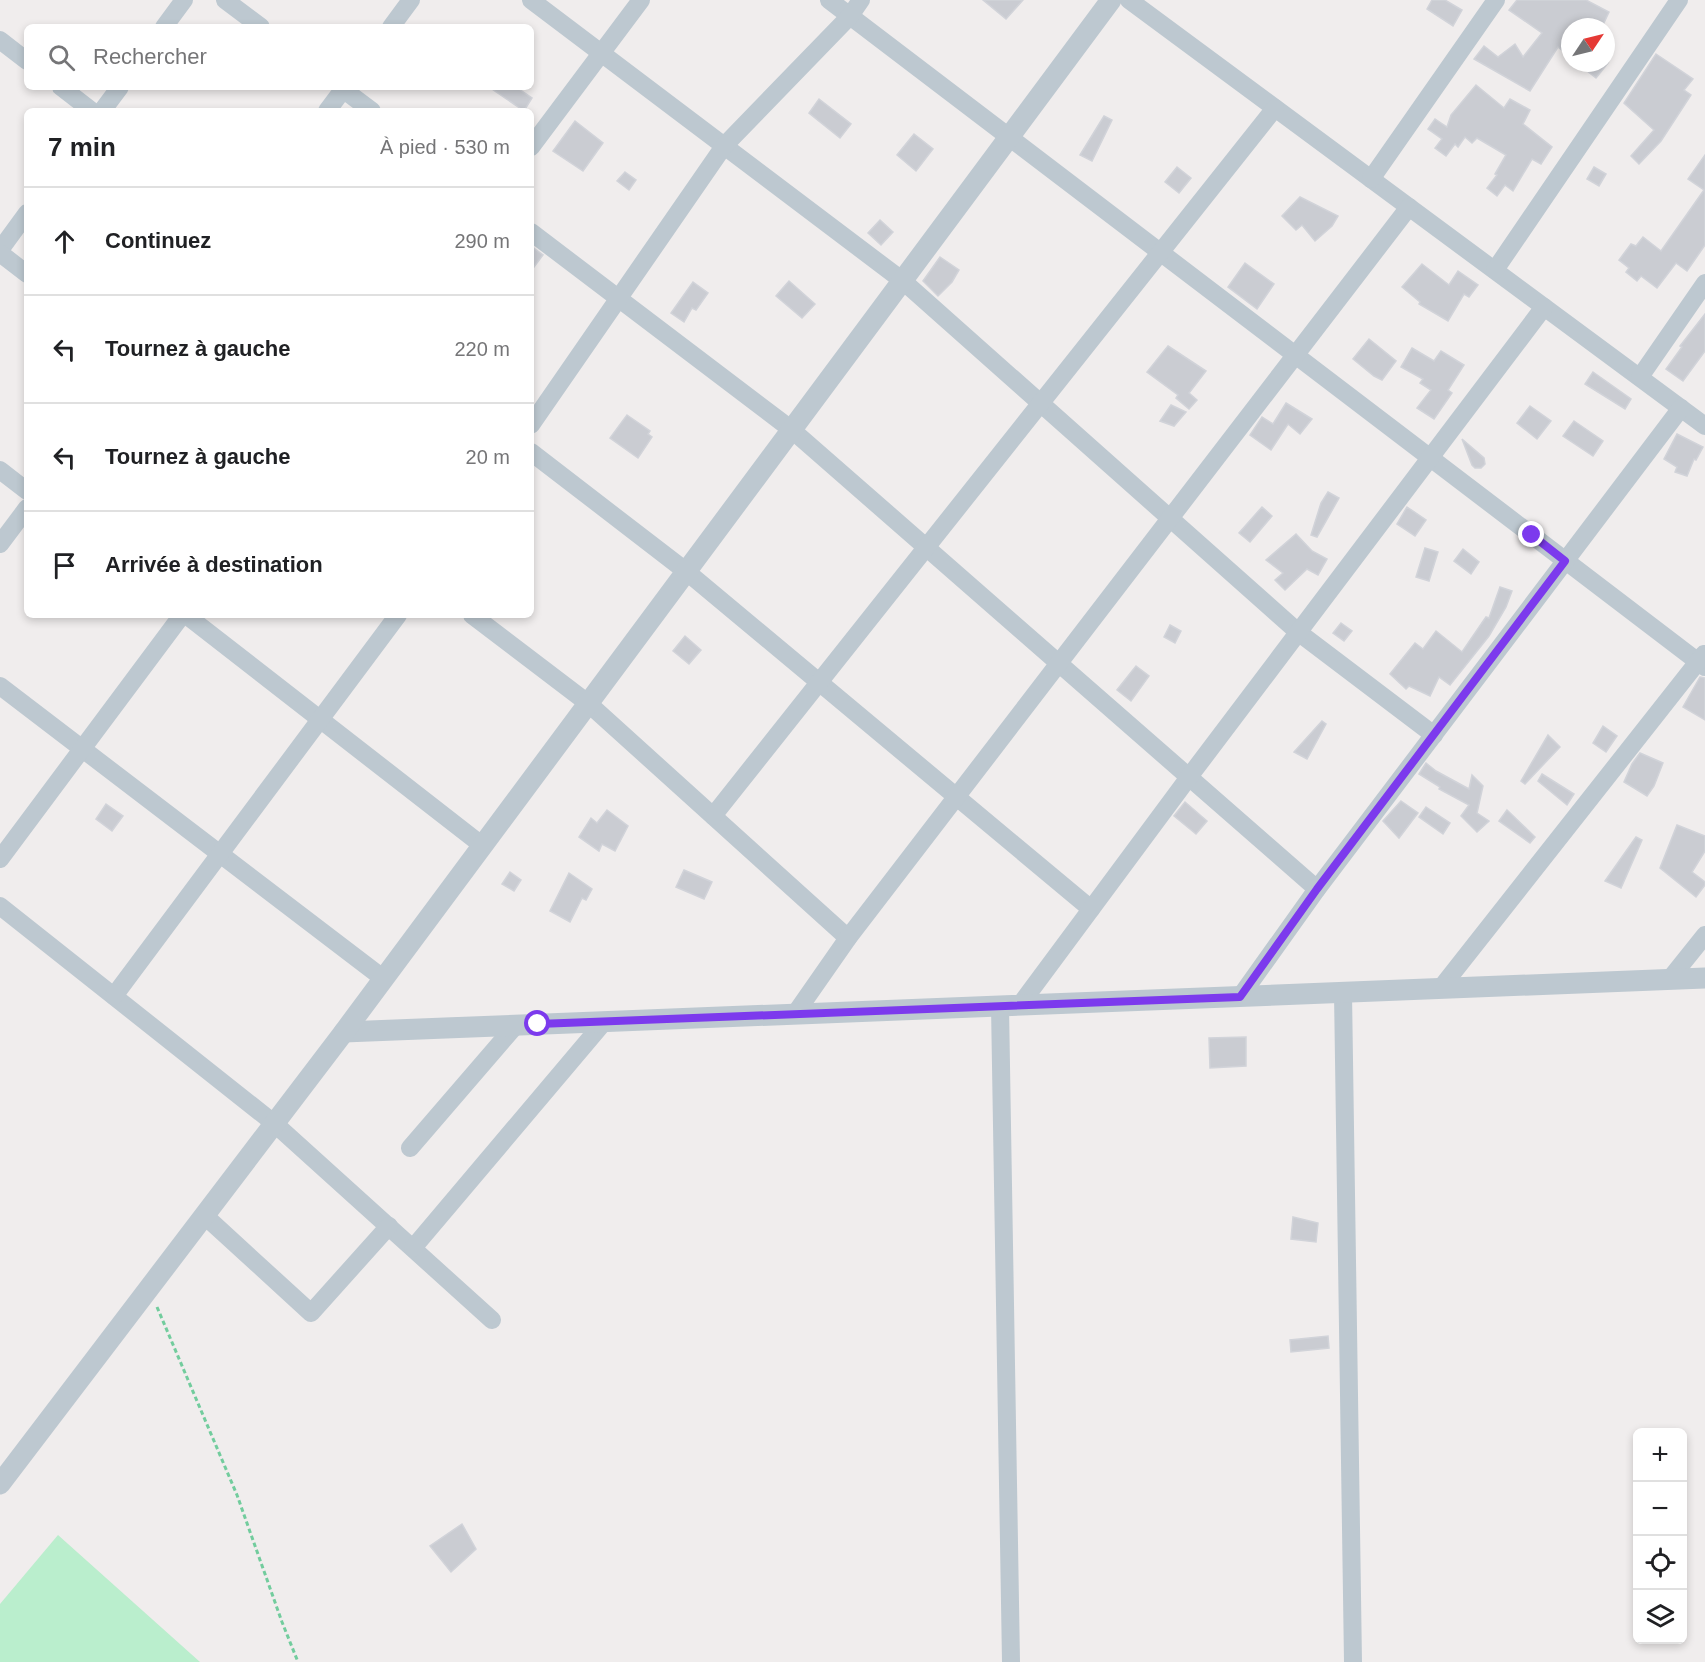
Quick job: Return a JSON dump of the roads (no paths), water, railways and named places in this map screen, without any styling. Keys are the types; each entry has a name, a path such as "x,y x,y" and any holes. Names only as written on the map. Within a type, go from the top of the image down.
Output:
{"street":[{"path":"166,24 184,0"},
{"path":"225,0 257,24"},
{"path":"393,24 411,0"},
{"path":"531,0 903,281 1298,632 1434,735"},
{"path":"534,143 641,0"},
{"path":"829,0 1565,561 1703,660 1440,989"},
{"path":"534,421 724,146 850,16 861,0"},
{"path":"0,1484 384,979 1111,0"},
{"path":"1129,0 1705,426"},
{"path":"1371,179 1496,0"},
{"path":"1495,270 1679,0"},
{"path":"0,40 24,59"},
{"path":"65,90 88,108"},
{"path":"104,108 118,90"},
{"path":"329,108 342,90"},
{"path":"346,90 368,108"},
{"path":"713,816 1275,108"},
{"path":"795,1014 848,938 1409,207"},
{"path":"24,217 0,251 24,271"},
{"path":"534,234 792,430 1317,889"},
{"path":"1640,377 1705,283"},
{"path":"1011,1662 1010,1006 1091,909 1544,307"},
{"path":"1240,997 1317,889 1681,408"},
{"path":"534,454 687,572 1091,909"},
{"path":"0,470 24,489"},
{"path":"0,544 24,512"},
{"path":"0,859 182,618"},
{"path":"188,618 483,846"},
{"path":"114,996 396,618"},
{"path":"476,618 589,704 848,938"},
{"path":"0,686 384,979"},
{"path":"0,906 275,1124 492,1320"},
{"path":"1669,980 1705,935"},
{"path":"344,1032 1705,978"},
{"path":"1343,993 1353,1662"},
{"path":"413,1248 604,1022"},
{"path":"410,1148 516,1025"},
{"path":"205,1216 311,1313 389,1226"}]}
